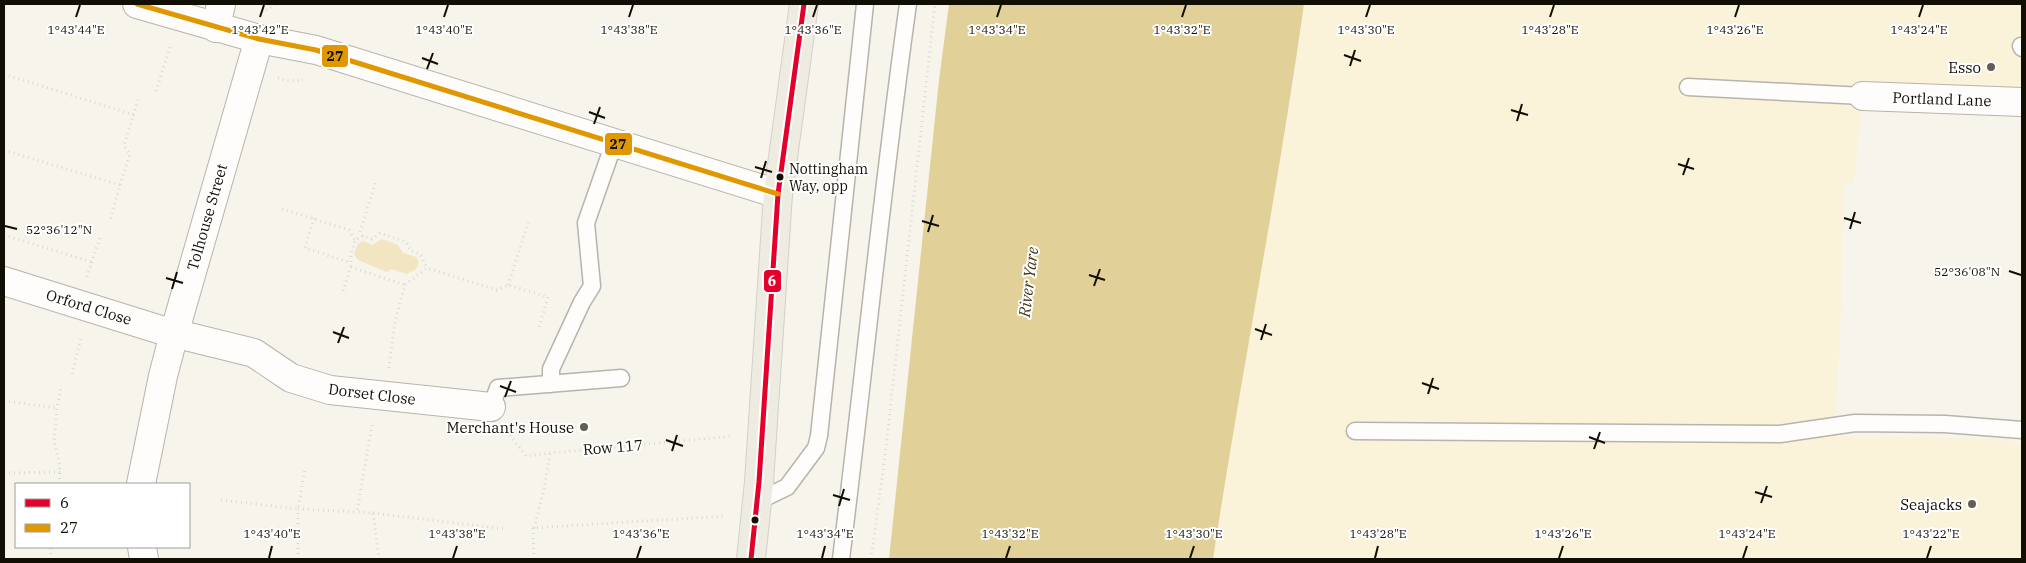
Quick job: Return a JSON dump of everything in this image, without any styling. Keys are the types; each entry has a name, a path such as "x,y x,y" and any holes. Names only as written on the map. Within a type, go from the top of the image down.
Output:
{"main road":[{"path":"751,559 762,433 778,194 804,4"}],"street":[{"path":"137,4 180,17 218,16 259,39 316,50 778,194"},
{"name":"Tolhouse Street","path":"141,483 163,376 174,334 259,39"},
{"name":"Portland Lane","path":"1863,96 2022,102"},
{"name":"Orford Close","path":"4,281 174,334"},
{"name":"Dorset Close","path":"174,334 254,353 291,378 330,390 491,407"}],"lane":[{"path":"755,508 787,486 816,448 819,436 865,4"},
{"path":"841,559 879,223 908,4"},
{"path":"1688,88 1863,96"},
{"path":"551,384 551,369 582,302 592,286 586,223 614,143"},
{"path":"491,407 498,388 621,378"},
{"path":"1355,431 1780,434 1855,423 1945,424 2022,430"}],"path":[{"path":"262,12 276,4"},
{"path":"871,559 880,501 935,4"},
{"path":"156,91 180,17"},
{"path":"4,74 134,115"},
{"path":"110,221 130,154 124,146 138,100"},
{"path":"4,150 120,185"},
{"path":"376,181 360,232 363,236 372,239 380,233 406,242 411,251 420,254 427,268 496,290 508,285 548,297 539,326"},
{"path":"282,209 349,230 355,240 351,254 351,265 343,291"},
{"path":"314,218 305,248 405,285"},
{"path":"508,285 529,220"},
{"path":"4,235 92,262"},
{"path":"355,240 363,236"},
{"path":"72,374 92,262 100,237"},
{"path":"357,512 395,321 405,285 427,268"},
{"path":"59,483 60,472 54,441 57,408 62,387"},
{"path":"4,401 57,408"},
{"name":"Row 117","path":"491,407 504,418 512,438 526,456 550,452 762,433"},
{"path":"534,559 534,528 544,489 550,452"},
{"path":"298,559 298,509 304,469"},
{"path":"4,473 60,472"},
{"path":"849,496 880,501"},
{"path":"221,500 298,509 373,513 505,530"},
{"path":"534,528 755,508"},
{"path":"373,513 379,559"}],"shaded area":[{"path":"1304,4 2022,4 2022,96 1864,81 1854,184 1843,183 1842,289 1835,436 2007,439 2022,445 2022,559 1213,559 1231,436 1294,78"},
{"path":"382,239 398,245 403,253 416,257 419,262 416,269 407,274 391,269 387,272 358,260 354,254 358,244 363,241 372,245"}],"water":[{"name":"River Yare","path":"949,4 1304,4 1283,143 1213,559 889,559 939,80"}],"transit line":[{"name":"27","path":"137,4 259,39 316,50 778,194"},
{"name":"6","path":"751,559 759,482 778,194 804,4"}],"place":[{"name":"Esso","path":"1991,67"},
{"name":"Nottingham Way, opp","path":"780,177"},
{"name":"Merchant's House","path":"584,427"},
{"name":"Seajacks","path":"1972,504"}]}
